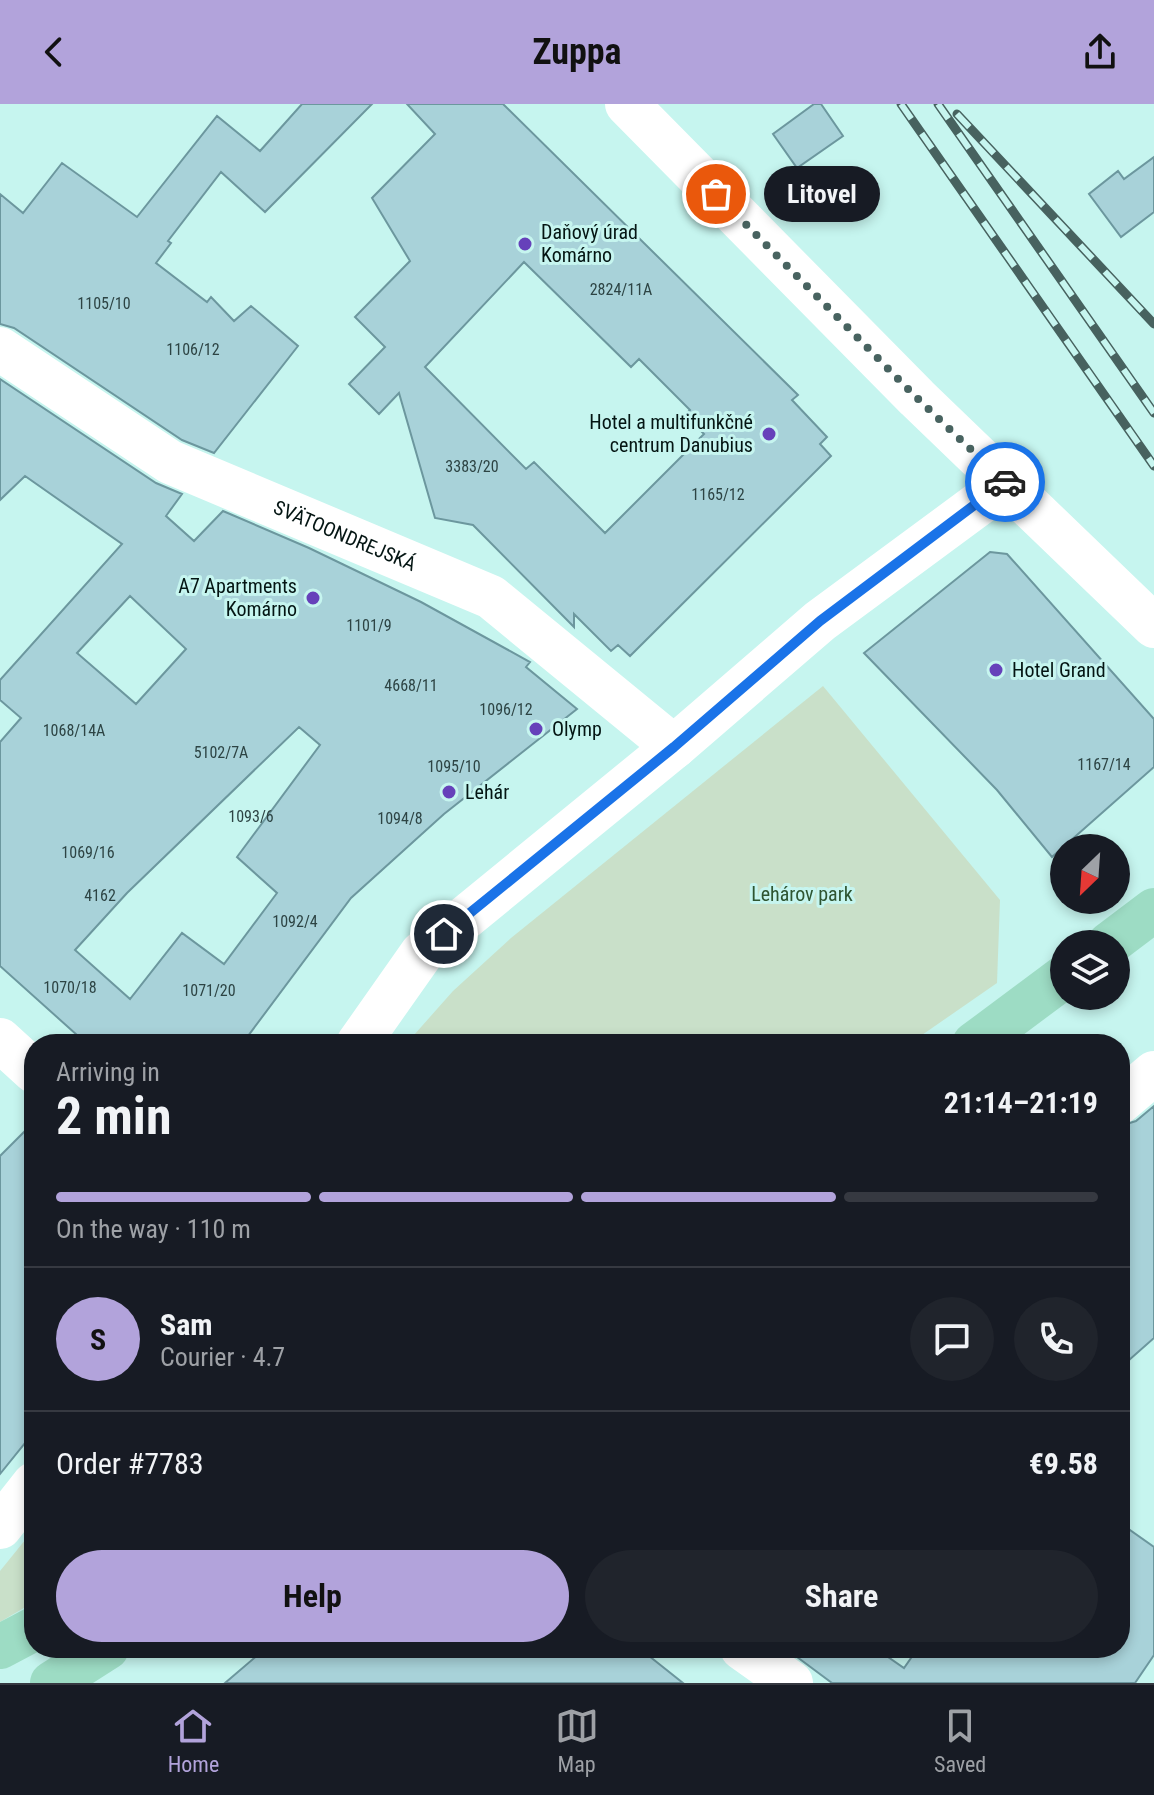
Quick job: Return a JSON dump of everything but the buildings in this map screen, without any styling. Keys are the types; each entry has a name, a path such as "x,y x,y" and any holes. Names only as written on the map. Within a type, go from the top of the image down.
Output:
{"main road":[{"path":"1128,930 1154,910"},
{"path":"987,1034 1050,987"},
{"path":"0,1647 24,1634"},
{"path":"52,1683 91,1658"}],"street":[{"path":"627,104 917,398 1154,626"},
{"name":"SVÄTOONDREJSKÁ","path":"0,349 170,462 491,597 674,747"},
{"path":"365,1034 422,953 674,747 820,621 1007,483"},
{"path":"0,1040 24,1062"},
{"path":"1130,1093 1154,1073"},
{"path":"0,1527 24,1497"},
{"path":"756,1658 791,1683"}],"green space":[{"name":"Lehárov park","path":"823,686 1000,900 997,983 923,1034 415,1034 453,991 511,938"},
{"path":"24,1541 24,1608 0,1622 0,1571"}],"railway":[{"path":"901,104 1154,466"},
{"path":"938,104 1154,413"},
{"path":"957,114 1154,324"}],"way so far":[{"path":"716,194 917,398 1005,482"}],"place":[{"name":"Litovel","path":"716,194"},
{"name":"Daňový úrad Komárno","path":"525,244"},
{"name":"Hotel a multifunkčné centrum Danubius","path":"769,434"},
{"name":"A7 Apartments Komárno","path":"313,598"},
{"name":"Hotel Grand","path":"996,670"},
{"name":"Olymp","path":"536,729"},
{"name":"Lehár","path":"449,792"}],"route":[{"path":"444,934 674,747 820,621 1005,482"}]}
